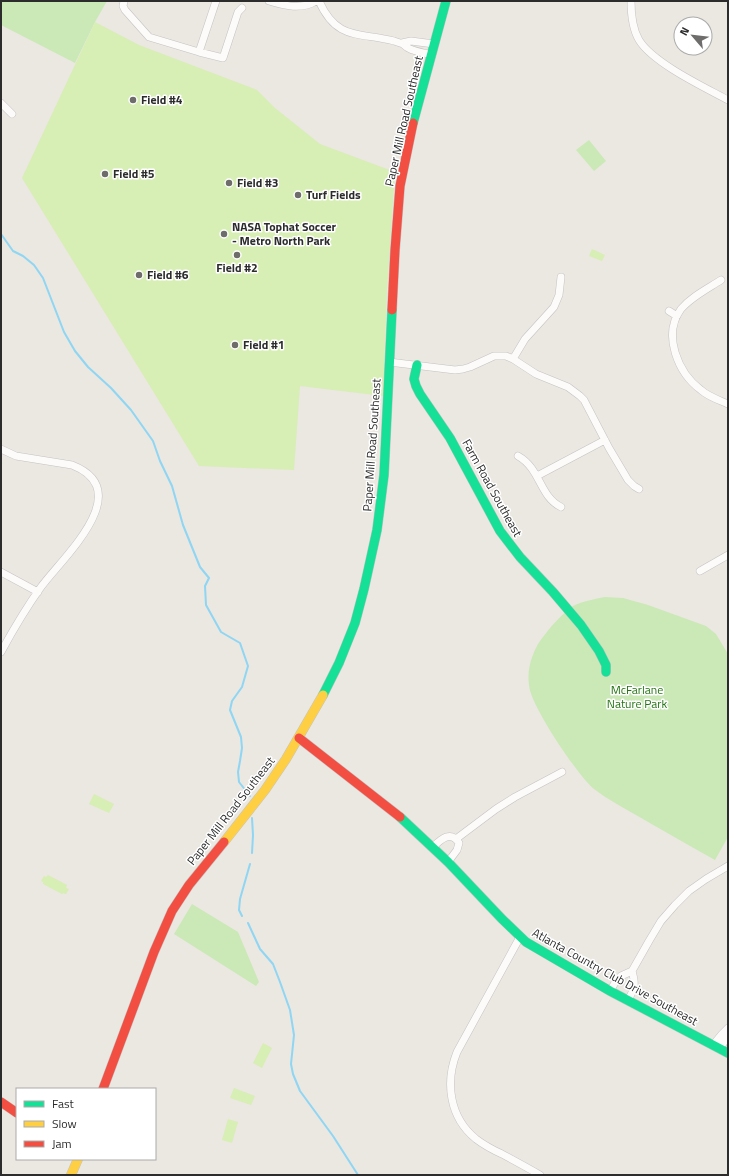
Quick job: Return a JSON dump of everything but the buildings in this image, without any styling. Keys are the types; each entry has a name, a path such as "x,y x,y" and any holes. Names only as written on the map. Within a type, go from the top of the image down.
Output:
{"street":[{"path":"124,1 123,6 125,10 149,37 223,58 238,12 242,8"},
{"path":"199,52 216,1"},
{"path":"269,1 300,7 318,1 330,19 343,30 357,35 402,43 411,42 434,44"},
{"name":"Paper Mill Road Southeast","path":"103,1088 154,952 172,911 200,870 265,790 299,738 339,663 355,623 364,589 380,512 386,457 395,250 400,186 410,136 446,1"},
{"path":"631,1 631,13 635,30 640,41 646,48 666,65 728,100"},
{"path":"402,43 409,49 432,55"},
{"path":"1,103 12,114"},
{"path":"513,359 524,339 554,307 559,295 561,277"},
{"path":"721,280 685,305 677,316 673,328 672,340 676,357 693,383 706,394 728,404"},
{"path":"669,311 677,316"},
{"path":"390,362 455,370 470,367 494,356 501,356 513,359 536,374 568,387 584,400 628,480 639,489"},
{"name":"Farm Road Southeast","path":"417,365 414,379 416,386 450,438 500,531 520,557 581,625 592,640 606,665 606,672"},
{"path":"537,476 605,440"},
{"path":"1,449 16,456 79,468 90,476 97,488 99,504 92,521 25,609 1,652"},
{"path":"518,456 528,462 549,498 554,504 561,507"},
{"path":"700,571 728,555"},
{"path":"1,572 38,592"},
{"name":"Atlanta Country Club Drive Southeast","path":"299,738 386,805 433,846 520,937 541,952 610,991 720,1049"},
{"path":"456,839 502,805 562,772"},
{"path":"433,846 444,837 450,836 456,839 458,843 457,850 448,862"},
{"path":"610,991 621,976 632,972 661,921 675,905 689,891 728,866"},
{"path":"520,937 457,1052 454,1059 450,1089 454,1110 471,1135 480,1142 540,1175"},
{"path":"628,1000 634,989 635,982 632,972"},
{"path":"720,1049 722,1034 728,1028"},
{"path":"720,1049 728,1036"},
{"path":"1,1102 16,1112"},
{"path":"71,1175 78,1160"}],"green space":[{"path":"1,1 107,1 75,63 1,25"},
{"name":"NASA Tophat Soccer - Metro North Park","path":"95,22 139,45 257,90 275,108 320,144 395,172 387,291 383,396 300,386 294,470 199,466 22,178"},
{"path":"589,140 606,161 594,171 576,150"},
{"path":"592,249 605,255 602,261 589,256"},
{"name":"McFarlane Nature Park","path":"605,597 623,598 648,605 706,626 716,634 728,654 728,837 715,860 615,803 594,789 577,770 556,740 531,695 529,685 530,664 538,644 545,634 568,609 585,601"},
{"path":"94,794 114,804 109,813 89,804"},
{"path":"48,875 67,885 66,888 69,889 66,894 62,894 43,884 41,881 44,876 46,877"},
{"path":"192,904 238,932 259,982 256,986 174,934"},
{"path":"263,1043 272,1048 262,1068 253,1063"},
{"path":"234,1088 255,1096 251,1105 230,1098"},
{"path":"228,1119 238,1122 232,1143 222,1140"}],"waterway":[{"path":"1,234 13,251 23,256 34,265 43,278 64,332 75,351 88,367 111,388 131,410 153,441 160,461 172,486 183,525 200,567 209,578 205,586 206,605 221,632 240,643 248,666 242,687 232,701 230,710 241,737 242,748 238,772 239,782 250,796"},
{"path":"252,818 252,853"},
{"path":"242,916 239,910 240,899 250,864"},
{"path":"248,923 260,949 273,964 290,1010 294,1035 291,1064 293,1074 300,1091 333,1136 358,1175"}],"traffic: fast":[{"path":"413,123 446,1"},
{"path":"323,695 339,663 355,623 377,530 384,475 392,310"},
{"path":"417,365 414,379 416,386 450,438 500,531 520,557 581,625 599,651 606,665 606,672"},
{"path":"400,817 448,862 526,942 610,991 728,1053"}],"traffic: slow":[{"path":"224,842 265,790 286,759 323,695"},
{"path":"71,1175 78,1160"}],"traffic: jam":[{"path":"392,310 400,186 413,123"},
{"path":"299,738 400,817"},
{"path":"103,1088 154,952 172,911 189,885 224,842"},
{"path":"1,1102 16,1112"}],"place":[{"name":"Field #4","path":"133,100"},
{"name":"Field #5","path":"105,174"},
{"name":"Field #3","path":"229,183"},
{"name":"Turf Fields","path":"298,195"},
{"name":"NASA Tophat Soccer - Metro North Park","path":"224,234"},
{"name":"Field #2","path":"237,255"},
{"name":"Field #6","path":"139,275"},
{"name":"Field #1","path":"235,345"}]}
